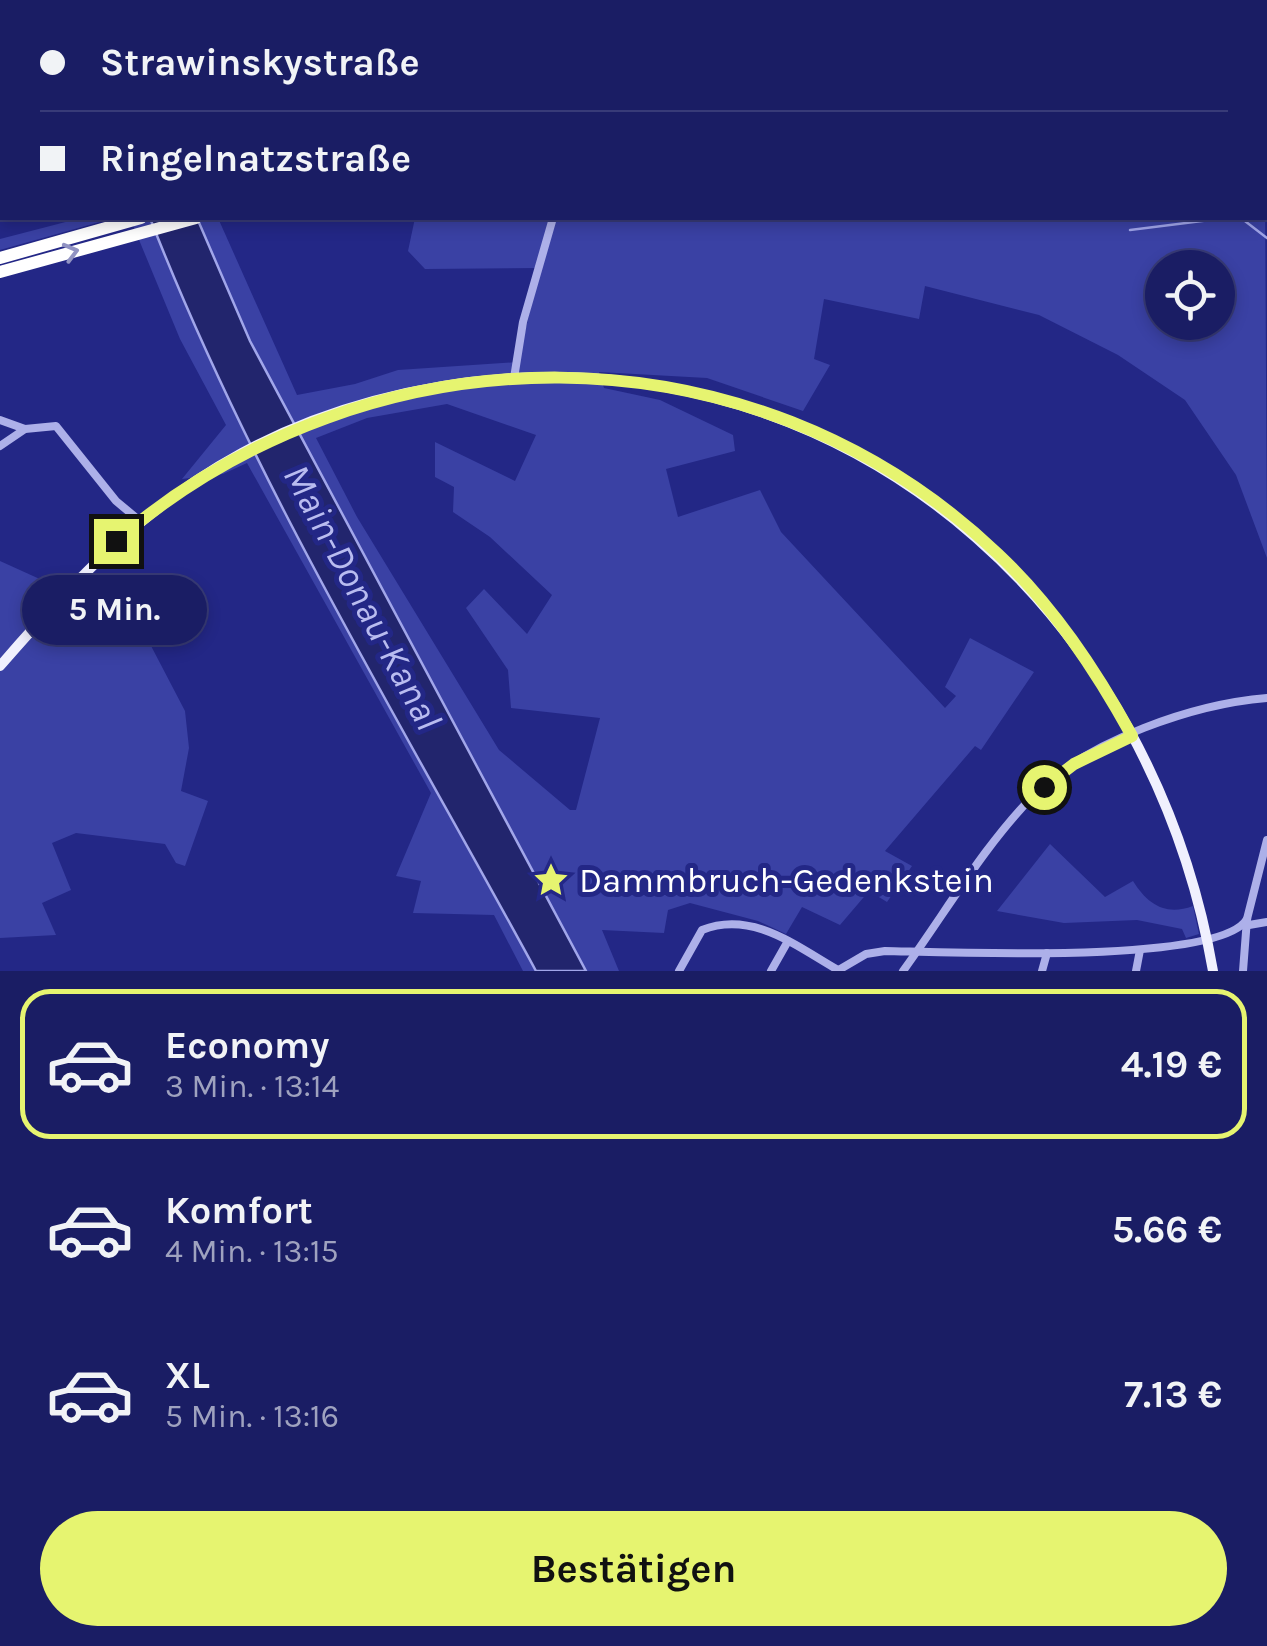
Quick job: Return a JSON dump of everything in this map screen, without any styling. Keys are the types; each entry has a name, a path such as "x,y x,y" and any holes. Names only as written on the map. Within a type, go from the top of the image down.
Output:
{"highway":[{"path":"0,258 140,223 174,220"},
{"path":"0,272 140,223"}],"main road":[{"path":"0,666 80,576 140,521 239,454 312,421 388,396 514,378 611,379 705,395 807,429 871,461 956,518 1026,583 1088,663 1132,736 1179,839 1213,971"}],"street":[{"path":"514,378 523,322 552,220"},
{"path":"0,420 25,430"},
{"path":"0,446 25,430 56,426 116,501 140,521"},
{"path":"903,971 1037,792 1074,764 1186,712 1267,698"},
{"path":"1243,971 1248,922 1267,840"},
{"path":"678,971 696,937 714,926 752,925 839,971 866,954 1140,950 1234,933 1248,922 1267,922"},
{"path":"770,971 788,941"},
{"path":"1136,971 1140,950"},
{"path":"1042,971 1046,952"}],"shaded area":[{"path":"73,220 107,220 0,250 0,239"},
{"path":"131,220 151,220 277,494 536,971 523,971 494,915 413,913 421,881 396,876 431,793 247,463 223,474 182,479 226,425 180,339"},
{"path":"198,220 219,220 297,395 355,384 398,370 518,362 540,268 425,269 408,251 415,220 1265,220 1267,558 1236,475 1185,400 1118,355 1039,315 925,286 919,319 824,299 814,359 830,365 803,411 707,378 599,372 604,388 660,400 733,435 735,451 666,469 678,517 760,490 781,532 945,708 956,696 945,687 970,638 1034,672 981,750 975,746 885,851 912,866 887,902 869,891 840,925 802,907 786,934 758,921 690,903 668,910 664,933 602,930 619,971 586,971 250,341","holes":["447,404 536,435 515,481 435,442 435,477 454,487 453,512 490,537 552,595 527,634 484,589 466,608 508,670 511,708 600,718 576,810 570,810 499,750 357,517 316,438 367,418"]},
{"path":"0,561 64,590 76,579 137,619 185,711 189,748 181,791 208,801 185,866 176,863 165,844 76,833 52,843 71,890 42,903 56,935 0,938"},
{"path":"1050,844 1105,897 1133,881 1158,906 1174,910 1193,906 1199,934 1186,938 1182,929 1137,920 1064,923 997,911"}],"water":[{"name":"Main-Donau-Kanal","path":"151,220 198,220 250,341 586,971 536,971 331,600 234,411"}],"waterway":[{"path":"1130,230 1210,220"},
{"path":"1244,220 1267,238"}],"place":[{"name":"Dammbruch-Gedenkstein","path":"551,880"}],"route":[{"path":"116,541 169,498 244,451 312,421 388,396 471,382 570,377 638,382 714,397 807,429 884,468 977,535 1044,603 1088,663 1132,736 1074,764 1044,787"}]}
